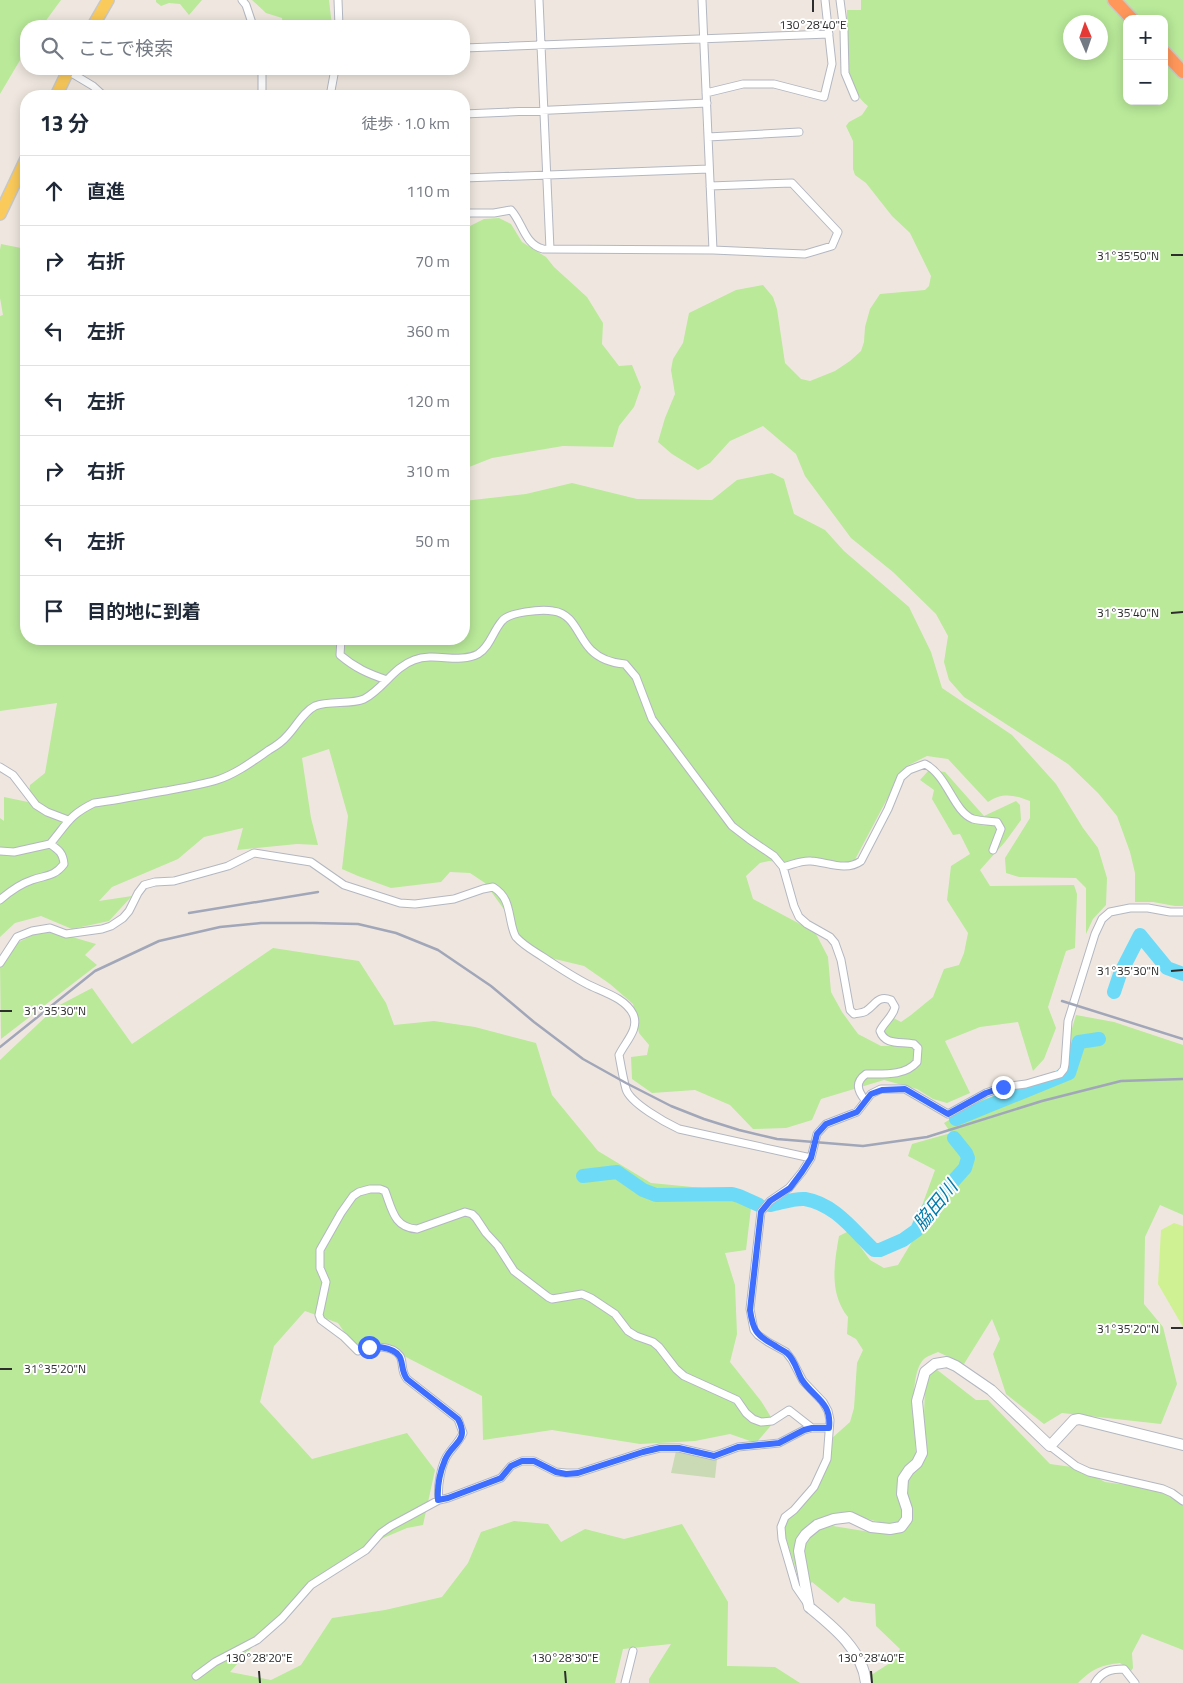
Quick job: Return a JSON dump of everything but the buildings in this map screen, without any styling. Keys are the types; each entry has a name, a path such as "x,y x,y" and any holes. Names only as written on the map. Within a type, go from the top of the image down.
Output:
{"highway":[{"path":"1114,0 1128,15"},
{"path":"1168,56 1183,72"}],"main road":[{"path":"96,20 108,0"},
{"path":"59,90 66,75"},
{"path":"0,214 20,171"}],"street":[{"path":"242,0 246,5 251,20"},
{"path":"338,0 339,20"},
{"path":"540,0 550,249"},
{"path":"702,0 713,250"},
{"path":"706,93 743,84 774,84 824,97 832,64 825,0"},
{"path":"840,0 844,31 845,73 855,97"},
{"path":"470,48 829,34"},
{"path":"76,75 97,90"},
{"path":"262,75 262,90"},
{"path":"331,90 334,75"},
{"path":"470,114 706,103"},
{"path":"708,137 799,132"},
{"path":"470,178 709,169"},
{"path":"470,214 494,214 511,210 528,240 536,247 550,249 713,250 805,254 832,246 838,232 792,184 710,186"},
{"path":"0,851 14,852 50,844 68,820 79,810 94,803 192,786 217,780 234,773 282,741 304,714 313,707 326,703 361,700 370,696 400,668 414,660 426,657 458,658 480,653 490,641 501,621 507,616 535,611 553,611 571,619 579,636 591,650 612,663 625,664 636,677 652,718 732,826 774,856 783,867 799,917 807,924 830,937 835,943 841,960 850,1010 854,1014 865,1012 882,998 892,1000 895,1007 894,1014 883,1025 880,1031 882,1037 888,1041 914,1044 918,1048 917,1062 910,1068 890,1074 866,1074 858,1082 858,1088 865,1100"},
{"path":"341,645 340,655 352,665 364,672 387,680"},
{"path":"783,867 804,861 848,866 855,865 861,861 892,800 901,777 909,770 925,764 938,773 965,814 972,818 997,822 1001,829 993,850"},
{"path":"0,767 13,776 36,805 47,812 68,820"},
{"path":"0,900 31,880 54,874 59,870 64,864 64,856 60,850 50,844"},
{"path":"0,963 17,937 32,931 50,928 66,934 111,926 123,918 129,911 144,885 155,882 174,882 228,866 254,853 311,862 344,885 400,903 415,904 454,900 493,887 502,892 507,902 515,935 524,944 561,970 614,996 634,1014 632,1036 619,1054 626,1090 631,1098 659,1120 679,1129 811,1158"},
{"path":"866,1683 865,1674 858,1657 825,1620 809,1607 796,1587 782,1539 781,1527 785,1517 794,1510 814,1486 827,1459 828,1411 823,1402 803,1381 786,1352 768,1342 754,1330 750,1310 761,1212 770,1201 790,1188 802,1172 811,1158 817,1134 826,1124 857,1112 871,1094 882,1090 905,1089 948,1114 986,1093 1003,1087 1026,1084 1060,1074 1065,1064 1068,1021 1095,934 1102,919 1110,912 1130,908 1183,912"},
{"path":"438,1500 438,1488 444,1461 459,1442 463,1433 458,1419 407,1379 403,1373 401,1358 396,1352 375,1346 358,1351 344,1336 321,1320 319,1315 326,1282 320,1268 320,1250 341,1212 353,1196 360,1192 380,1189 385,1191 398,1223 409,1229 416,1230 465,1212 472,1214 498,1246 514,1271 548,1298 552,1300 582,1294 591,1298 615,1314 628,1331 653,1342 659,1347 684,1376 737,1400 746,1413 754,1419 761,1422 772,1421 789,1410 812,1428"},
{"path":"809,1607 799,1550 801,1541 806,1534 817,1525 834,1519 850,1517 871,1527 890,1529 901,1527 907,1519 907,1509 902,1494 903,1479 909,1470 918,1463 922,1453 917,1401 925,1372 935,1364 947,1362 956,1366 991,1390 1050,1446 1076,1466 1098,1474 1163,1490 1183,1501"},
{"path":"1050,1446 1074,1420 1183,1445"},
{"path":"196,1676 214,1662 257,1640 282,1618 311,1585 366,1550 381,1533 391,1526 438,1500 501,1478 511,1466 522,1461 534,1461 556,1472 566,1474 578,1473 660,1448 679,1448 714,1456 738,1447 779,1443 812,1428 829,1428"},
{"path":"624,1683 633,1651"},
{"path":"1094,1683 1109,1669 1124,1669 1135,1683"}],"green space":[{"path":"0,0 61,0 46,20 20,20 20,60 0,94"},
{"path":"156,0 202,0 189,15 180,4 169,3 161,6"},
{"path":"252,0 329,0 331,20 282,20 282,18 266,13"},
{"path":"861,0 1183,0 1183,906 1135,902 1135,873 1130,852 1117,816 1098,793 1068,764 964,697 949,680 944,662 948,636 936,614 893,572 851,538 805,476 796,454 763,426 730,441 710,463 698,470 672,454 658,442 675,394 671,370 673,359 683,343 689,313 736,290 763,285 773,297 777,309 785,363 801,379 810,381 835,371 861,351 870,309 880,294 925,290 929,286 931,276 910,233 892,216 866,183 855,175 853,169 853,141 846,126 849,122 862,115 868,106 855,91 848,73 846,50 847,10 861,10"},
{"path":"499,218 511,224 522,242 546,257 554,267 587,297 603,323 602,344 619,366 632,365 641,387 634,407 619,426 613,447 563,446 492,458 470,467 470,226 484,219"},
{"path":"1,244 20,248 20,645 470,645 470,500 526,494 572,483 637,499 712,500 737,480 772,473 784,479 794,514 825,530 844,551 909,607 931,652 942,688 1012,735 1056,784 1083,828 1098,848 1107,878 1106,905 1093,919 1086,934 1086,888 1076,878 1019,877 1006,873 1005,858 1030,818 1030,801 1019,797 1003,796 988,802 948,759 927,756 907,766 850,869 769,861 760,863 746,876 753,899 815,932 828,957 831,992 842,1012 858,1034 881,1046 899,1046 901,1041 884,1039 878,1034 888,1015 901,1022 933,997 944,969 959,965 964,953 968,933 947,900 951,866 970,854 960,834 953,835 932,799 934,790 920,780 929,770 945,772 984,816 1016,801 1020,805 1021,820 1005,842 980,870 990,886 1074,885 1077,894 1075,948 1066,951 1048,1007 1056,1028 1044,1059 1033,1071 1018,1022 980,1027 945,1041 970,1093 947,1103 933,1099 917,1089 884,1080 821,1099 812,1120 786,1128 753,1129 730,1105 695,1090 652,1093 632,1079 631,1057 647,1055 649,1045 639,1033 633,1004 610,984 584,966 530,953 520,942 508,915 485,883 470,873 450,872 441,882 391,888 342,869 348,816 329,749 302,758 311,818 318,845 297,844 237,850 243,828 204,837 178,859 112,887 99,901 132,896 109,921 72,929 41,916 15,923 0,937 0,818 4,821 4,797 28,802 30,785 45,773 57,703 0,711 0,316 3,315 0,298"},
{"path":"45,929 96,944 85,955 97,965 1,1039 0,961 13,945"},
{"path":"273,948 359,961 386,1003 394,1025 434,1021 475,1027 536,1043 552,1095 598,1151 651,1183 734,1191 751,1208 746,1250 725,1253 735,1285 737,1334 730,1362 761,1401 774,1422 756,1443 730,1434 695,1441 640,1444 552,1430 483,1440 482,1396 402,1355 352,1343 338,1323 305,1311 274,1346 260,1402 312,1459 407,1433 435,1470 423,1525 407,1528 369,1544 302,1591 230,1672 271,1680 301,1665 332,1618 385,1610 442,1597 468,1563 481,1532 514,1521 548,1524 561,1542 585,1529 624,1539 682,1524 728,1602 727,1666 775,1667 800,1683 649,1683 649,1679 671,1644 623,1649 615,1683 0,1683 0,1060 56,1007 92,988 132,1044"},
{"path":"1076,1015 1114,1022 1183,1045 1183,1215 1160,1205 1145,1237 1144,1304 1163,1327 1177,1384 1161,1424 1062,1413 1044,1424 1006,1394 993,1354 1000,1339 992,1319 964,1364 938,1352 925,1358 919,1367 914,1390 916,1455 902,1471 899,1479 902,1520 895,1525 859,1516 838,1514 816,1521 804,1531 801,1585 784,1532 786,1521 818,1487 831,1460 831,1439 850,1422 854,1408 857,1363 863,1350 856,1339 847,1334 848,1317 842,1308 835,1288 834,1278 839,1236 849,1231 870,1260 884,1268 898,1265 913,1240 919,1214 935,1170 908,1156 912,1144 951,1133 944,1123 982,1100 1058,1075"},
{"path":"1174,1223 1183,1226 1183,1327 1158,1284 1161,1230"},
{"path":"936,1369 976,1400 988,1400 1050,1464 1079,1468 1105,1482 1141,1487 1165,1494 1183,1505 1183,1650 1142,1634 1132,1653 1133,1668 1131,1671 1120,1663 1107,1665 1092,1671 1078,1683 866,1683 865,1679 893,1661 900,1649 876,1626 875,1604 851,1601 844,1597 838,1603 812,1582 808,1586 803,1551 809,1537 819,1529 833,1526 876,1533 895,1532 909,1522 905,1491 908,1478 925,1454 925,1387 928,1373"},
{"path":"676,1451 704,1458 717,1459 715,1478 671,1473"}],"waterway":[{"name":"脇田川","path":"1114,992 1120,974 1140,935 1167,968 1183,974"},
{"name":"脇田川","path":"956,1119 1069,1073 1079,1042 1099,1039"},
{"name":"脇田川","path":"770,1205 805,1199 826,1206 843,1219 874,1250 880,1250 903,1240 917,1230 924,1214 965,1168 968,1158 954,1138"},
{"name":"脇田川","path":"583,1176 617,1172 643,1190 656,1195 732,1194 759,1205"}],"railway":[{"path":"189,913 318,892"},
{"path":"0,1047 95,971 159,941 220,927 261,923 358,924 396,933 438,950 491,986 583,1059 626,1083 671,1106 704,1119 777,1139 863,1146 927,1137 1042,1101 1121,1081 1183,1079"},
{"path":"1062,1001 1183,1039"}],"route":[{"path":"369,1347 382,1347 396,1352 401,1358 403,1373 407,1379 458,1419 463,1433 459,1442 444,1461 438,1488 438,1500 501,1478 511,1466 522,1461 534,1461 556,1472 566,1474 578,1473 660,1448 679,1448 714,1456 738,1447 779,1443 812,1428 829,1428 828,1411 823,1402 803,1381 786,1352 768,1342 754,1330 750,1310 761,1212 770,1201 790,1188 802,1172 811,1158 817,1134 826,1124 857,1112 871,1094 882,1090 905,1089 948,1114 986,1093 1003,1087"}]}
